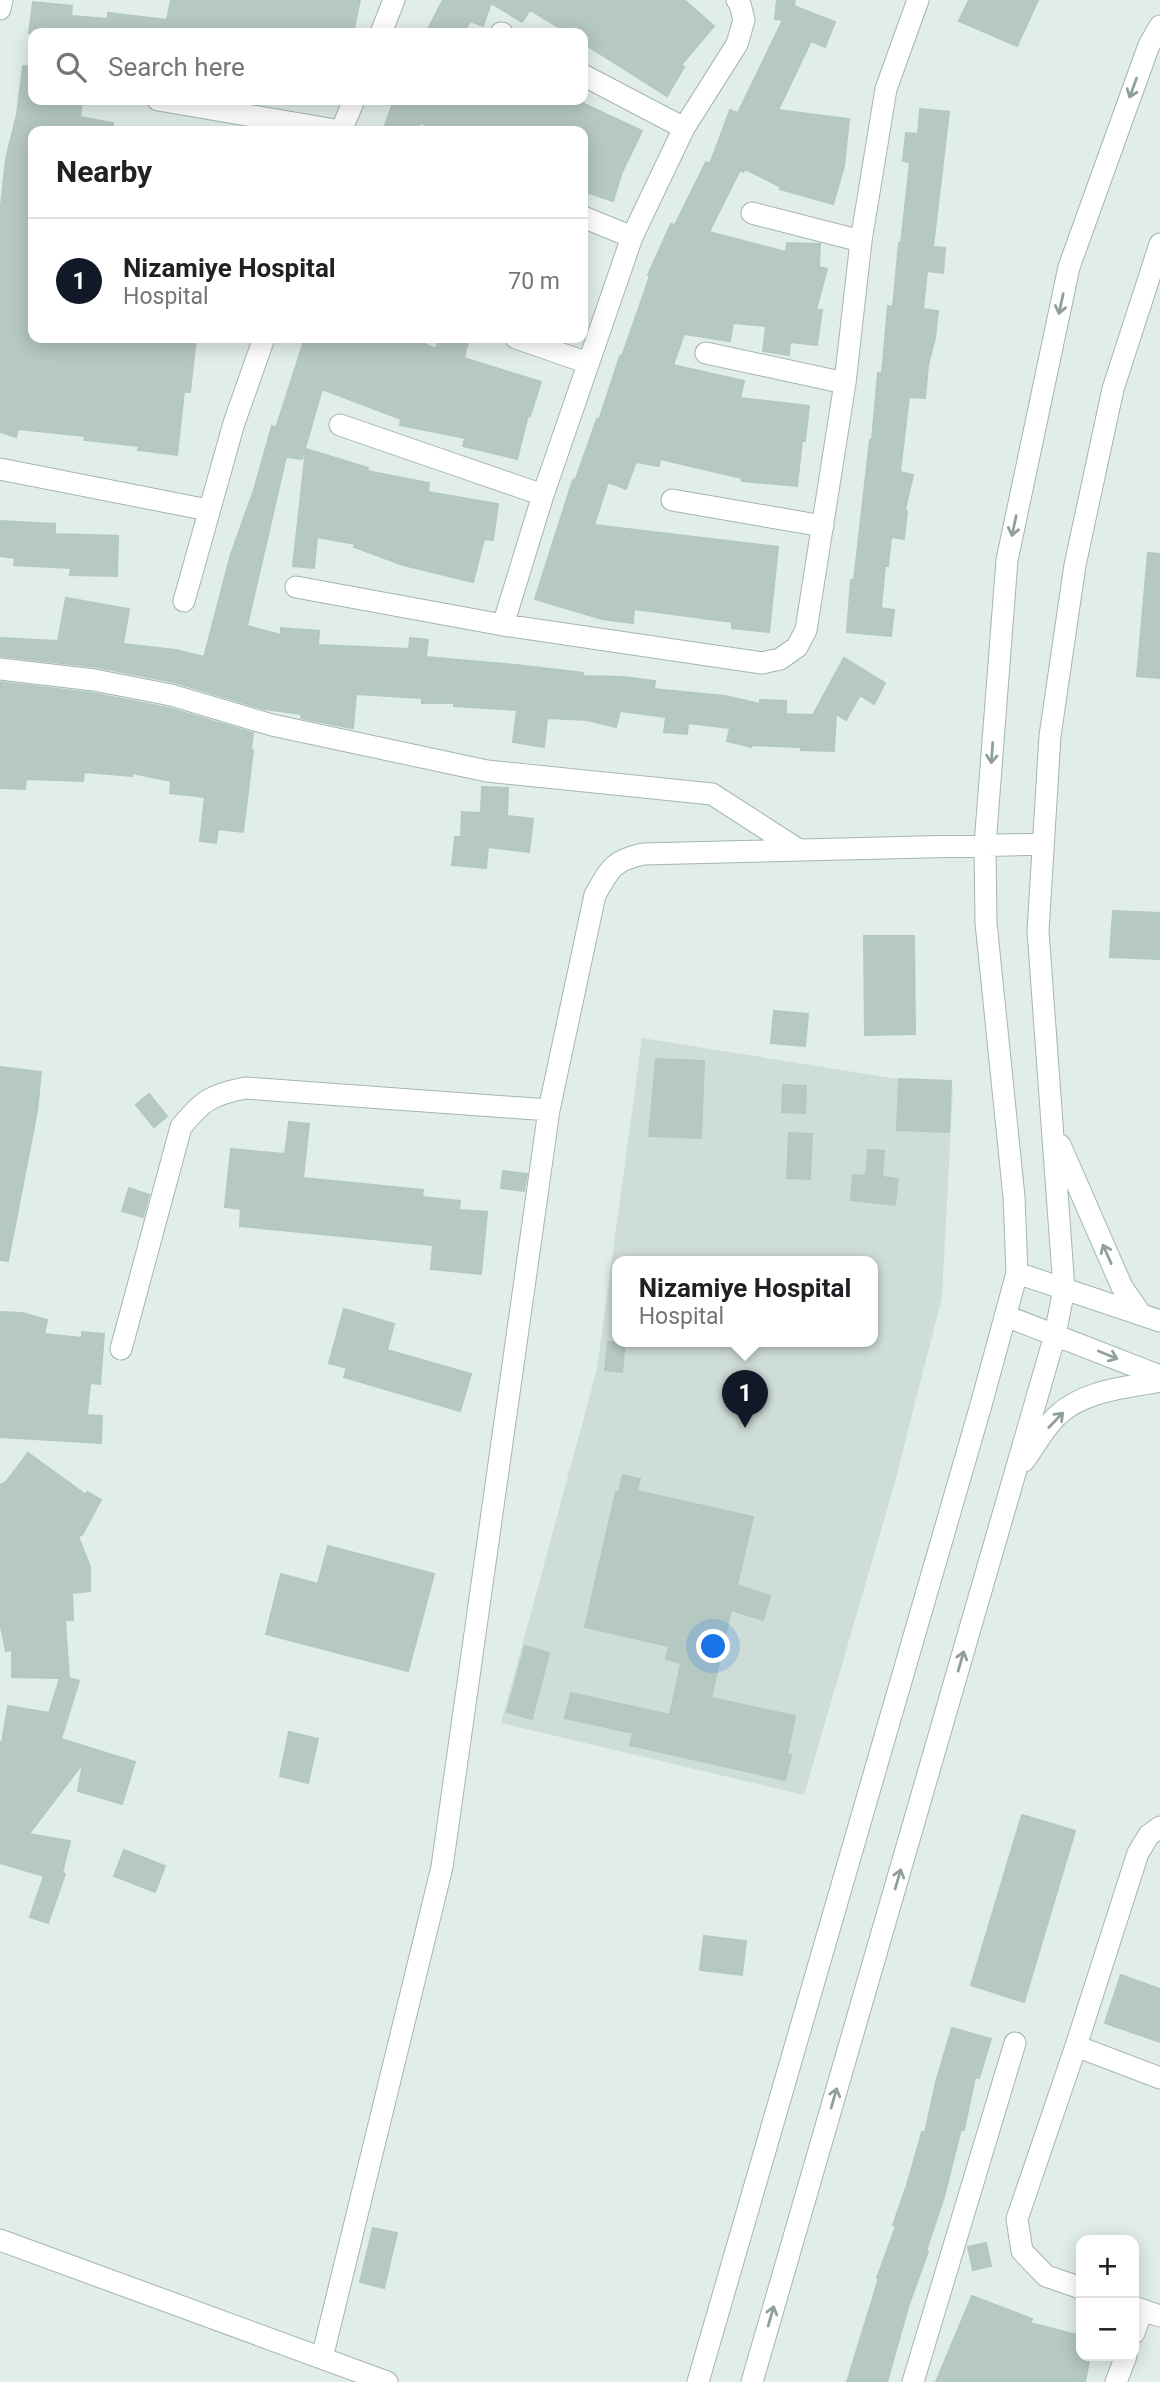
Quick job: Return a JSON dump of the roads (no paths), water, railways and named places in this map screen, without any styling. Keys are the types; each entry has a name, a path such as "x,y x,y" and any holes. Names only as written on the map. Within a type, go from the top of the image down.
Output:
{"street":[{"path":"0,9 2,0"},
{"path":"383,28 394,0"},
{"path":"503,625 543,495 632,237 684,128 737,44 744,20 737,0"},
{"path":"296,587 503,625 762,663 780,659 797,647 806,630 823,526 845,383 861,241 886,89 918,0"},
{"path":"698,2382 1017,1273 1014,1197 986,923 985,845 1007,560 1069,267 1149,45 1160,26"},
{"path":"588,78 684,128"},
{"path":"188,105 311,126"},
{"path":"343,126 352,105"},
{"path":"752,213 861,241"},
{"path":"588,219 632,237"},
{"path":"752,2382 1055,1335 1064,1289 1038,931 1050,736 1075,565 1113,389 1160,244"},
{"path":"184,601 234,423 262,343"},
{"path":"530,343 588,363"},
{"path":"706,354 845,383"},
{"path":"340,425 543,495"},
{"path":"0,469 208,510"},
{"path":"672,500 823,526"},
{"path":"0,669 94,680 171,695 272,725 487,771 712,794 799,850"},
{"path":"322,2358 442,1867 549,1110 595,895 610,868 622,859 643,854 1043,844"},
{"path":"121,1349 181,1128 199,1105 220,1093 245,1088 549,1110"},
{"path":"1053,1131 1122,1287 1140,1314"},
{"path":"1017,1273 1160,1321"},
{"path":"1006,1316 1160,1379"},
{"path":"1015,1474 1057,1416 1076,1403 1101,1392 1160,1379"},
{"path":"1076,2286 1046,2276 1022,2251 1017,2219 1138,1853 1149,1835 1160,1827"},
{"path":"913,2382 1015,2043"},
{"path":"1076,2046 1160,2078"},
{"path":"0,2240 387,2382"},
{"path":"1116,2382 1124,2361"}],"place":[{"name":"Nizamiye Hospital","path":"745,1428"}]}
